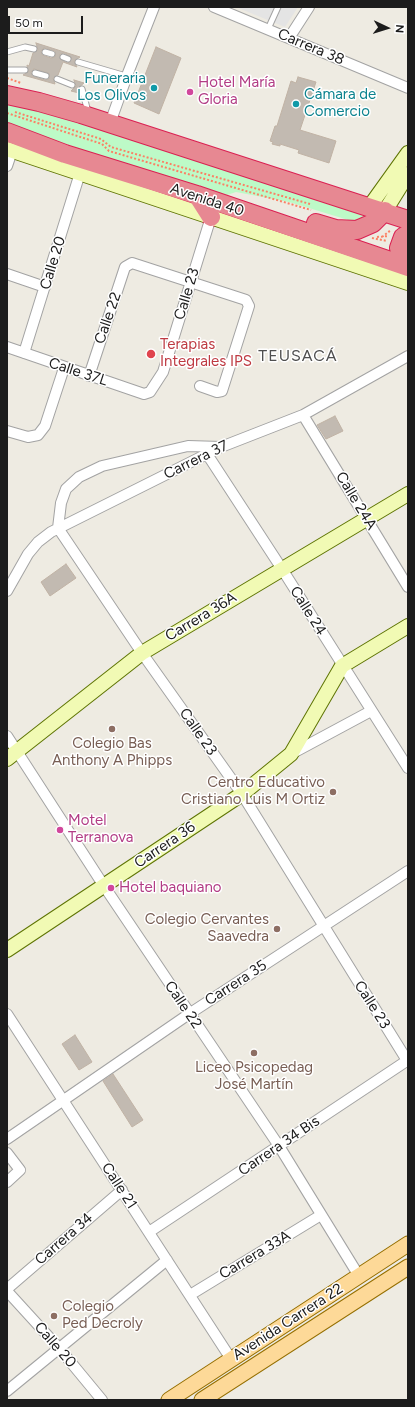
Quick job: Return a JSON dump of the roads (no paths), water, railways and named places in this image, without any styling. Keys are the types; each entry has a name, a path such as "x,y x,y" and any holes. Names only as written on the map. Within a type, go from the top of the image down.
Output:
{"highway":[{"path":"7,91 377,209 405,230 399,248 402,255 408,258"},
{"path":"7,95 38,102"},
{"name":"Avenida 40","path":"7,132 65,154 197,195 408,267"},
{"path":"9,146 65,154"},
{"path":"197,195 211,216"},
{"path":"241,211 270,208 336,229 360,229 373,223 377,209"}],"main road":[{"name":"Avenida Carrera 22","path":"169,1400 408,1244"},
{"name":"Avenida Carrera 22","path":"202,1400 408,1267"}],"street":[{"path":"110,123 126,76 154,7"},
{"name":"Carrera 38","path":"214,7 408,88"},
{"path":"289,38 309,7"},
{"path":"7,166 9,146"},
{"name":"Avenida 40","path":"9,146 80,173 408,283"},
{"path":"377,209 408,153"},
{"name":"Calle 20","path":"24,353 46,287 80,173"},
{"path":"377,209 408,174"},
{"name":"Calle 23","path":"150,392 163,372 211,216"},
{"name":"Calle 22","path":"89,376 125,267 132,263 190,281"},
{"path":"7,274 46,287"},
{"path":"190,281 246,300 249,306 222,391 217,392 200,386"},
{"name":"Calle 37L","path":"7,347 64,368 144,394 150,392"},
{"name":"Carrera 37","path":"7,591 33,547 45,536 58,528 221,446 304,415 408,356"},
{"path":"7,431 28,437 38,435 45,426 64,368"},
{"name":"Calle 24A","path":"304,415 408,587"},
{"path":"58,528 61,503 66,489 79,477 102,466 188,446 221,446"},
{"name":"Calle 24","path":"207,454 408,768"},
{"name":"Carrera 36A","path":"12,756 142,653 408,494"},
{"name":"Calle 23","path":"58,528 142,653 242,794 408,1061"},
{"name":"Carrera 36","path":"7,950 242,794 291,754 342,666 408,626"},
{"path":"291,754 371,711"},
{"name":"Calle 22","path":"7,736 12,756 104,886 279,1146 359,1276"},
{"name":"Carrera 35","path":"7,1138 189,1014 408,871"},
{"name":"Calle 21","path":"7,1014 231,1359"},
{"name":"Carrera 34 Bis","path":"149,1232 408,1061"},
{"path":"7,1153 20,1170 7,1182"},
{"name":"Carrera 34","path":"7,1290 122,1190"},
{"name":"Carrera 33A","path":"190,1295 321,1215"},
{"path":"7,1391 167,1260"},
{"name":"Calle 20","path":"7,1290 59,1348 102,1400"}],"lane":[{"path":"268,29 278,7"},
{"path":"7,52 25,47 34,49"},
{"path":"45,52 52,54"},
{"path":"78,62 126,76"},
{"path":"7,70 25,70"},
{"path":"35,73 46,76"},
{"path":"57,80 72,85"},
{"path":"82,89 89,117"}],"place":[{"name":"Funeraria Los Olivos","path":"154,88"},
{"name":"Hotel María Gloria","path":"190,92"},
{"name":"Cámara de Comercio","path":"296,104"},
{"name":"Terapias Integrales IPS","path":"151,354"},
{"name":"Colegio Bas Anthony A Phipps","path":"112,729"},
{"name":"Centro Educativo Cristiano Luis M Ortiz","path":"333,792"},
{"name":"Motel Terranova","path":"60,830"},
{"name":"Hotel baquiano","path":"111,888"},
{"name":"Colegio Cervantes Saavedra","path":"277,929"},
{"name":"Liceo Psicopedag José Martín","path":"254,1053"},
{"name":"Colegio Ped Decroly","path":"54,1316"}],"district":[{"name":"TEUSACÁ","path":"298,356"}]}
